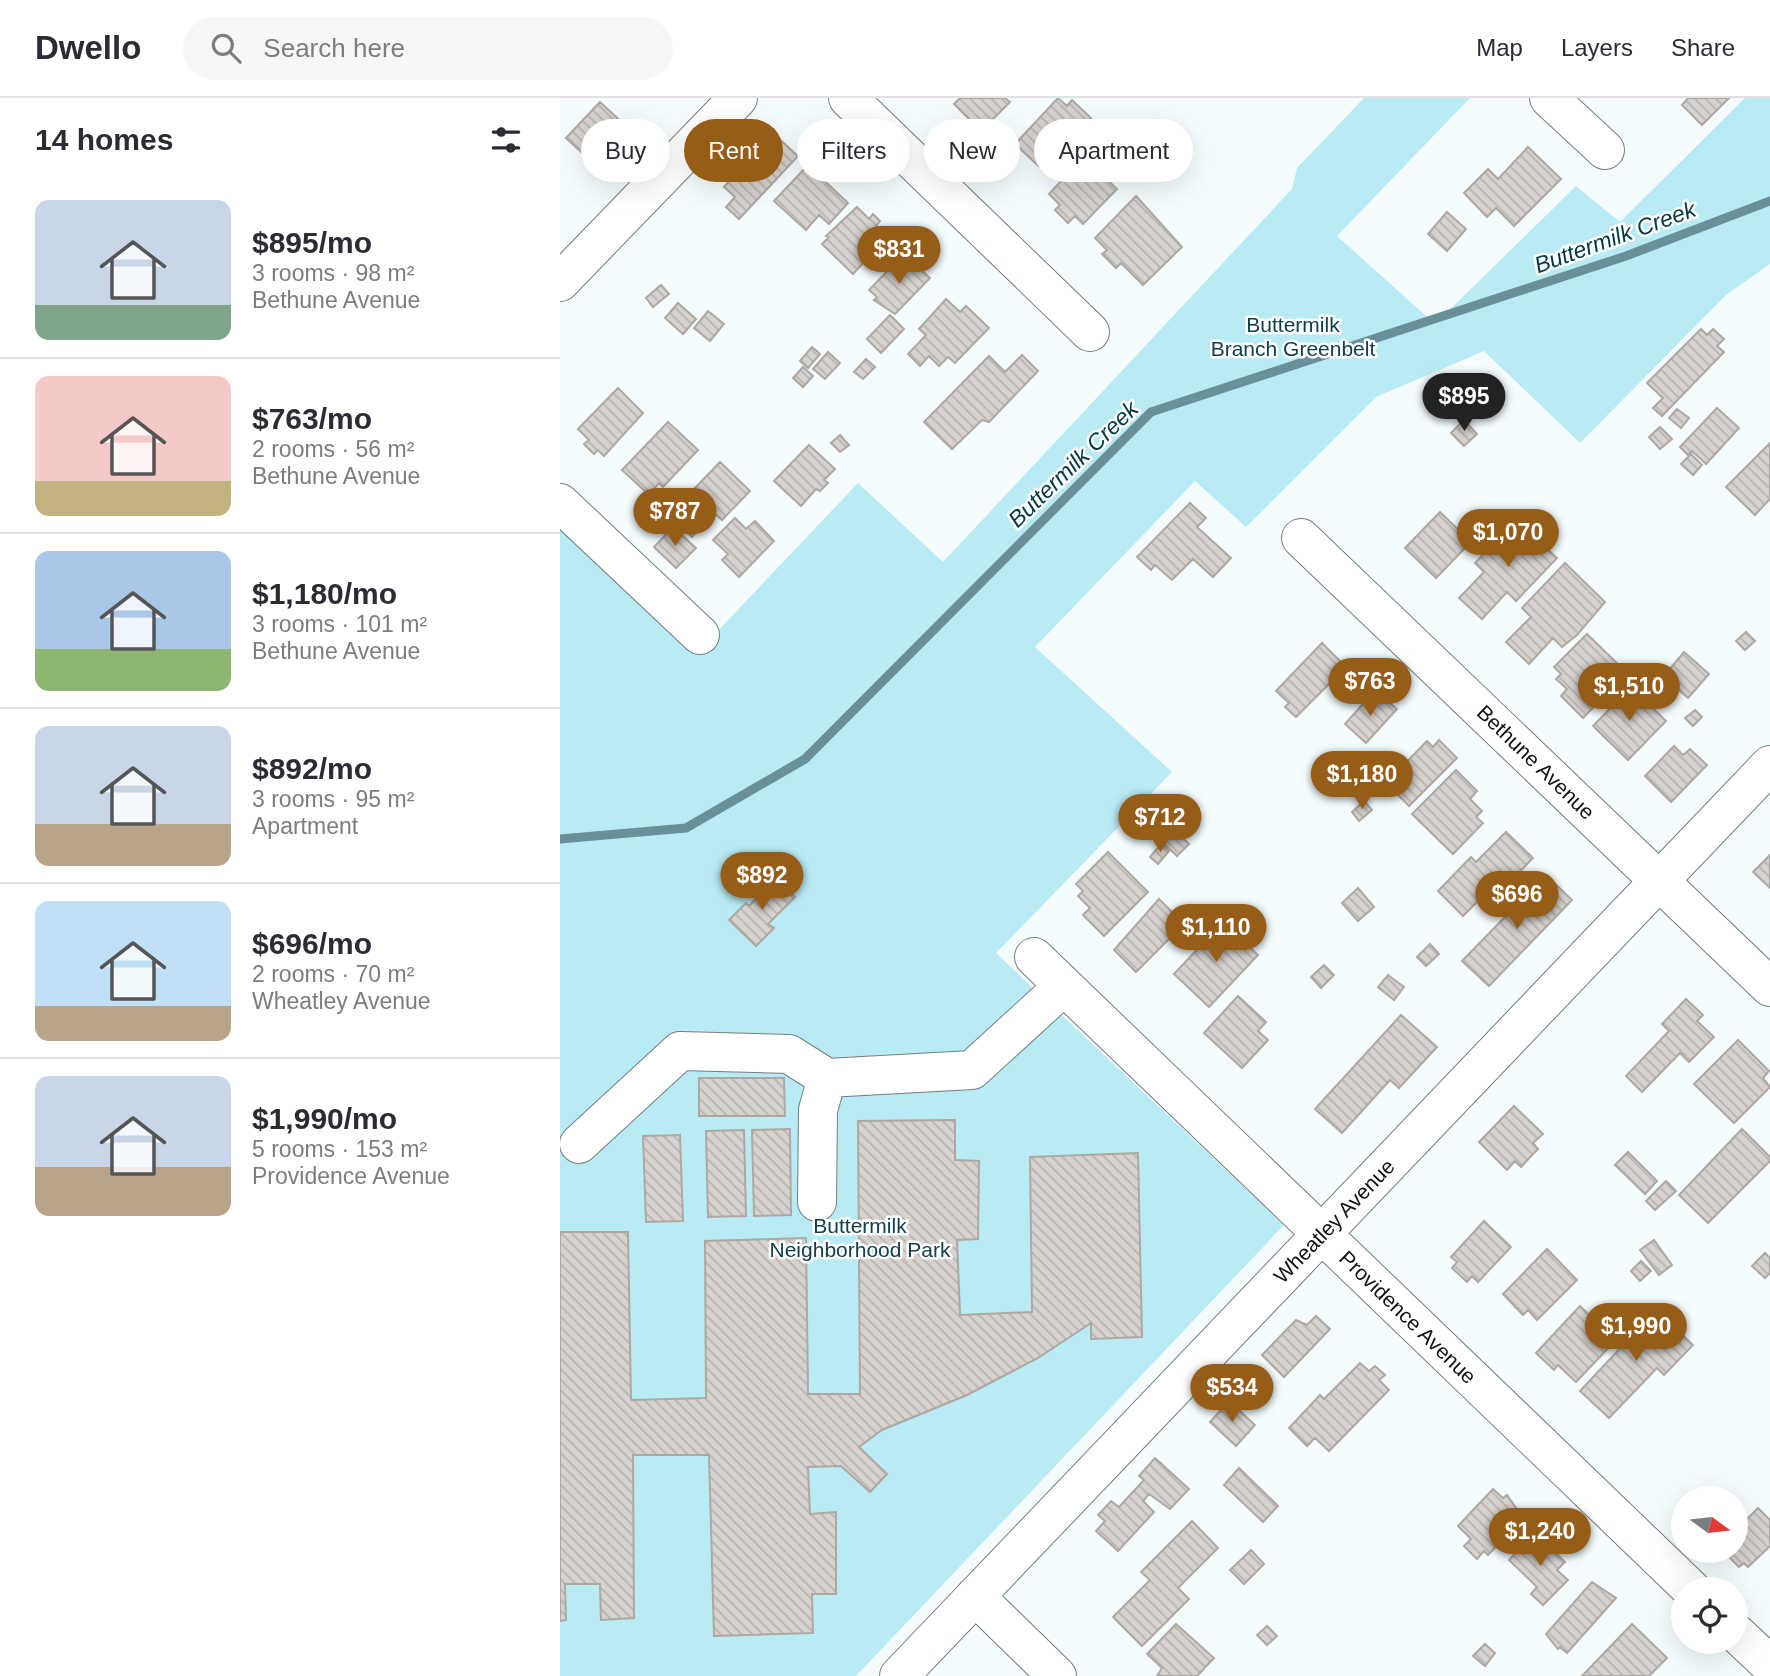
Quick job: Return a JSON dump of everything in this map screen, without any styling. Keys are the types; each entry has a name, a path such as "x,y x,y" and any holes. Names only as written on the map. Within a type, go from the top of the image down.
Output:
{"street":[{"path":"560,282 738,98"},
{"path":"848,98 1090,332"},
{"path":"1549,98 1605,150"},
{"path":"560,503 700,635"},
{"name":"Bethune Avenue","path":"1301,538 1770,987"},
{"name":"Wheatley Avenue","path":"899,1676 1770,765"},
{"name":"Providence Avenue","path":"1034,957 1679,1577"},
{"path":"579,1144 680,1051 789,1054 827,1078 972,1070 1064,986"},
{"path":"817,1202 818,1110 827,1078"},
{"path":"975,1596 1057,1676"},
{"path":"1748,1644 1770,1665"}],"green space":[{"name":"Buttermilk Neighborhood Park","path":"1364,98 1470,98 1337,236 1435,324 1576,186 1620,222 1745,98 1770,98 1770,264 1726,295 1580,443 1484,351 1376,397 1246,527 1195,481 1035,647 1172,772 996,953 1284,1225 856,1676 560,1676 560,527 695,655 858,483 943,562 1292,189 1297,168"}],"building":[{"path":"960,98 1005,98 1010,102 993,119 969,119 954,104"},
{"path":"1058,98 1067,106 1072,100 1091,118 1090,119 1038,119"},
{"path":"1688,98 1729,98 1702,125 1682,105"},
{"path":"600,102 618,119 584,119"},
{"path":"581,122 581,152 566,138"},
{"path":"1034,124 1034,162 1020,149 1020,139"},
{"path":"783,142 797,157 783,172"},
{"path":"1528,147 1561,179 1514,226 1496,208 1487,217 1464,193 1488,169 1498,179"},
{"path":"797,177 797,182 826,182 848,203 829,224 819,215 806,230 774,201"},
{"path":"728,182 774,182 739,219 726,207 735,197 724,187"},
{"path":"1060,182 1110,182 1117,189 1083,224 1075,216 1068,223 1055,210 1060,205 1049,194"},
{"path":"1136,196 1182,247 1143,285 1121,263 1116,268 1102,254 1107,250 1095,238"},
{"path":"857,207 869,219 873,214 880,221 876,226 894,249 875,268 867,259 853,274 822,244 829,237 826,236"},
{"path":"1447,212 1466,229 1447,251 1428,234"},
{"path":"900,258 910,268 915,264 930,278 895,314 874,300 877,297 869,290"},
{"path":"661,285 669,294 653,307 646,298"},
{"path":"946,299 960,312 966,306 989,328 955,363 948,357 939,366 929,356 920,366 908,354 926,335 919,329"},
{"path":"678,303 696,319 683,334 665,318"},
{"path":"708,311 724,324 710,341 694,328"},
{"path":"890,315 904,329 881,353 867,339"},
{"path":"1701,329 1707,335 1713,329 1724,339 1717,346 1724,352 1662,416 1653,408 1663,398 1647,383"},
{"path":"812,347 820,354 808,368 800,361"},
{"path":"828,352 840,363 825,379 813,369"},
{"path":"1022,355 1038,371 989,422 982,420 952,449 924,422 989,356 1005,372"},
{"path":"866,359 875,367 863,379 854,372"},
{"path":"803,367 813,376 803,387 793,378"},
{"path":"618,388 643,413 604,456 598,450 594,454 584,444 589,440 578,429"},
{"path":"1717,408 1739,428 1706,464 1692,451 1688,455 1680,447"},
{"path":"1677,409 1689,418 1681,428 1669,418"},
{"path":"1464,420 1477,434 1464,446 1451,433"},
{"path":"668,422 698,450 663,487 659,483 649,495 622,470"},
{"path":"1660,427 1672,439 1660,449 1649,437"},
{"path":"840,435 849,445 840,452 831,443"},
{"path":"1770,443 1770,499 1755,515 1726,487"},
{"path":"809,445 835,469 824,480 828,483 820,491 816,489 801,506 774,481"},
{"path":"1691,454 1702,465 1693,475 1681,464"},
{"path":"720,462 750,491 722,520 714,513 692,537 669,515"},
{"path":"1190,503 1206,518 1197,527 1231,558 1213,577 1193,559 1172,580 1155,565 1151,570 1137,557"},
{"path":"1440,512 1471,542 1436,578 1405,548"},
{"path":"735,518 746,529 755,521 774,541 739,577 722,560 728,554 713,540"},
{"path":"1517,520 1557,558 1516,601 1507,592 1482,619 1459,598 1484,572 1475,563"},
{"path":"673,527 696,548 676,568 654,547"},
{"path":"1565,563 1605,602 1577,635 1562,647 1553,638 1529,664 1506,642 1531,617 1522,608"},
{"path":"1746,632 1755,641 1745,650 1736,641"},
{"path":"1587,634 1627,673 1583,718 1561,696 1567,689 1556,679 1561,674 1554,667"},
{"path":"1322,643 1346,667 1296,717 1285,707 1289,703 1276,691"},
{"path":"1684,652 1709,674 1688,698 1664,676"},
{"path":"1631,687 1666,721 1628,760 1593,726"},
{"path":"1371,695 1381,704 1385,699 1397,709 1366,743 1345,724"},
{"path":"1695,710 1702,717 1693,726 1685,718"},
{"path":"1439,740 1457,758 1409,806 1386,783 1427,741 1433,747"},
{"path":"1674,746 1683,755 1690,749 1707,765 1671,802 1645,776"},
{"path":"1456,770 1477,791 1470,799 1482,811 1476,817 1483,823 1453,854 1412,814"},
{"path":"1364,801 1372,810 1359,821 1352,812"},
{"path":"1171,827 1189,844 1177,856 1160,840"},
{"path":"1506,832 1533,858 1501,891 1494,885 1463,916 1438,891 1471,857 1476,862"},
{"path":"1161,844 1169,851 1158,864 1150,857"},
{"path":"1108,852 1148,892 1104,936 1083,915 1090,908 1078,896 1083,891 1076,884"},
{"path":"1770,855 1770,888 1753,872"},
{"path":"1546,875 1572,900 1489,986 1462,961"},
{"path":"776,878 795,897 768,924 774,928 756,946 729,920 746,903 749,906"},
{"path":"1358,888 1374,907 1358,921 1342,903"},
{"path":"1159,899 1184,924 1136,972 1114,950"},
{"path":"1223,922 1258,955 1209,1007 1174,974"},
{"path":"1430,944 1439,954 1426,966 1417,957"},
{"path":"1324,965 1334,975 1321,988 1311,977"},
{"path":"1388,975 1404,987 1394,1000 1378,987"},
{"path":"1238,996 1266,1022 1258,1031 1268,1040 1242,1068 1204,1033"},
{"path":"1686,999 1703,1015 1697,1021 1714,1037 1689,1062 1680,1053 1642,1092 1626,1076 1669,1031 1662,1024"},
{"path":"1401,1015 1437,1047 1399,1088 1390,1080 1342,1133 1315,1109"},
{"path":"1738,1040 1769,1071 1763,1078 1770,1087 1734,1123 1694,1084"},
{"path":"699,1078 784,1078 785,1116 699,1116"},
{"path":"1514,1106 1543,1134 1533,1143 1538,1149 1521,1167 1515,1161 1507,1170 1479,1142"},
{"path":"955,1120 955,1160 979,1161 978,1239 957,1240 960,1315 1032,1312 1030,1157 1138,1153 1142,1337 1091,1339 1091,1323 1038,1358 967,1395 882,1430 859,1447 887,1474 870,1492 841,1466 808,1467 810,1514 836,1512 836,1594 812,1594 813,1633 714,1636 709,1455 633,1455 634,1618 601,1620 600,1584 565,1584 566,1620 560,1621 560,1232 628,1232 631,1400 706,1398 705,1241 806,1238 808,1394 860,1394 858,1121"},
{"path":"790,1129 791,1215 754,1216 752,1130"},
{"path":"1742,1129 1770,1157 1770,1161 1708,1223 1679,1195"},
{"path":"744,1130 746,1216 708,1217 706,1131"},
{"path":"680,1135 683,1221 646,1222 643,1136"},
{"path":"1628,1152 1657,1181 1645,1194 1615,1165"},
{"path":"1666,1181 1676,1191 1655,1210 1646,1201"},
{"path":"1484,1221 1511,1247 1478,1282 1472,1276 1467,1282 1452,1268 1457,1262 1451,1257"},
{"path":"1654,1240 1672,1265 1659,1275 1640,1250"},
{"path":"1547,1249 1577,1280 1537,1320 1528,1310 1523,1315 1503,1294"},
{"path":"1765,1253 1770,1258 1770,1273 1765,1278 1752,1266"},
{"path":"1641,1261 1651,1271 1640,1281 1631,1271"},
{"path":"1580,1306 1616,1340 1576,1382 1558,1365 1554,1370 1536,1353"},
{"path":"1656,1310 1693,1345 1664,1375 1657,1368 1609,1418 1580,1391"},
{"path":"1678,1310 1684,1319 1676,1325 1669,1316"},
{"path":"1316,1316 1330,1329 1284,1377 1262,1355 1296,1320 1307,1325"},
{"path":"1360,1363 1369,1371 1375,1366 1385,1375 1379,1380 1389,1390 1329,1451 1315,1438 1307,1446 1289,1428 1320,1395 1324,1399"},
{"path":"1229,1401 1255,1425 1236,1446 1210,1422"},
{"path":"1155,1458 1189,1489 1170,1509 1149,1494 1143,1501 1154,1512 1118,1551 1096,1531 1105,1521 1098,1515 1111,1501 1119,1507 1144,1480 1139,1476"},
{"path":"1239,1468 1278,1506 1263,1522 1224,1485"},
{"path":"1493,1489 1503,1498 1507,1495 1523,1518 1488,1555 1484,1551 1477,1559 1464,1546 1471,1539 1458,1526"},
{"path":"1758,1508 1770,1520 1770,1546 1748,1567 1744,1563 1748,1563 1748,1518"},
{"path":"1192,1521 1218,1548 1178,1588 1189,1599 1142,1646 1113,1617 1150,1580 1141,1572"},
{"path":"1535,1533 1565,1562 1557,1570 1568,1580 1543,1605 1531,1594 1537,1587 1509,1560"},
{"path":"1251,1550 1264,1564 1244,1584 1230,1570"},
{"path":"1592,1582 1616,1598 1567,1653 1560,1647 1558,1649 1546,1634"},
{"path":"1176,1624 1214,1658 1197,1676 1157,1676 1162,1668 1147,1654"},
{"path":"1632,1624 1667,1658 1649,1676 1582,1676"},
{"path":"1267,1626 1277,1636 1267,1645 1257,1635"},
{"path":"1485,1644 1495,1653 1485,1666 1473,1656"}],"waterway":[{"name":"Buttermilk Creek","path":"560,839 686,828 805,759 1151,412 1626,256 1770,201"}],"park label":[{"name":"Buttermilk Branch Greenbelt","path":"1293,336"}]}
